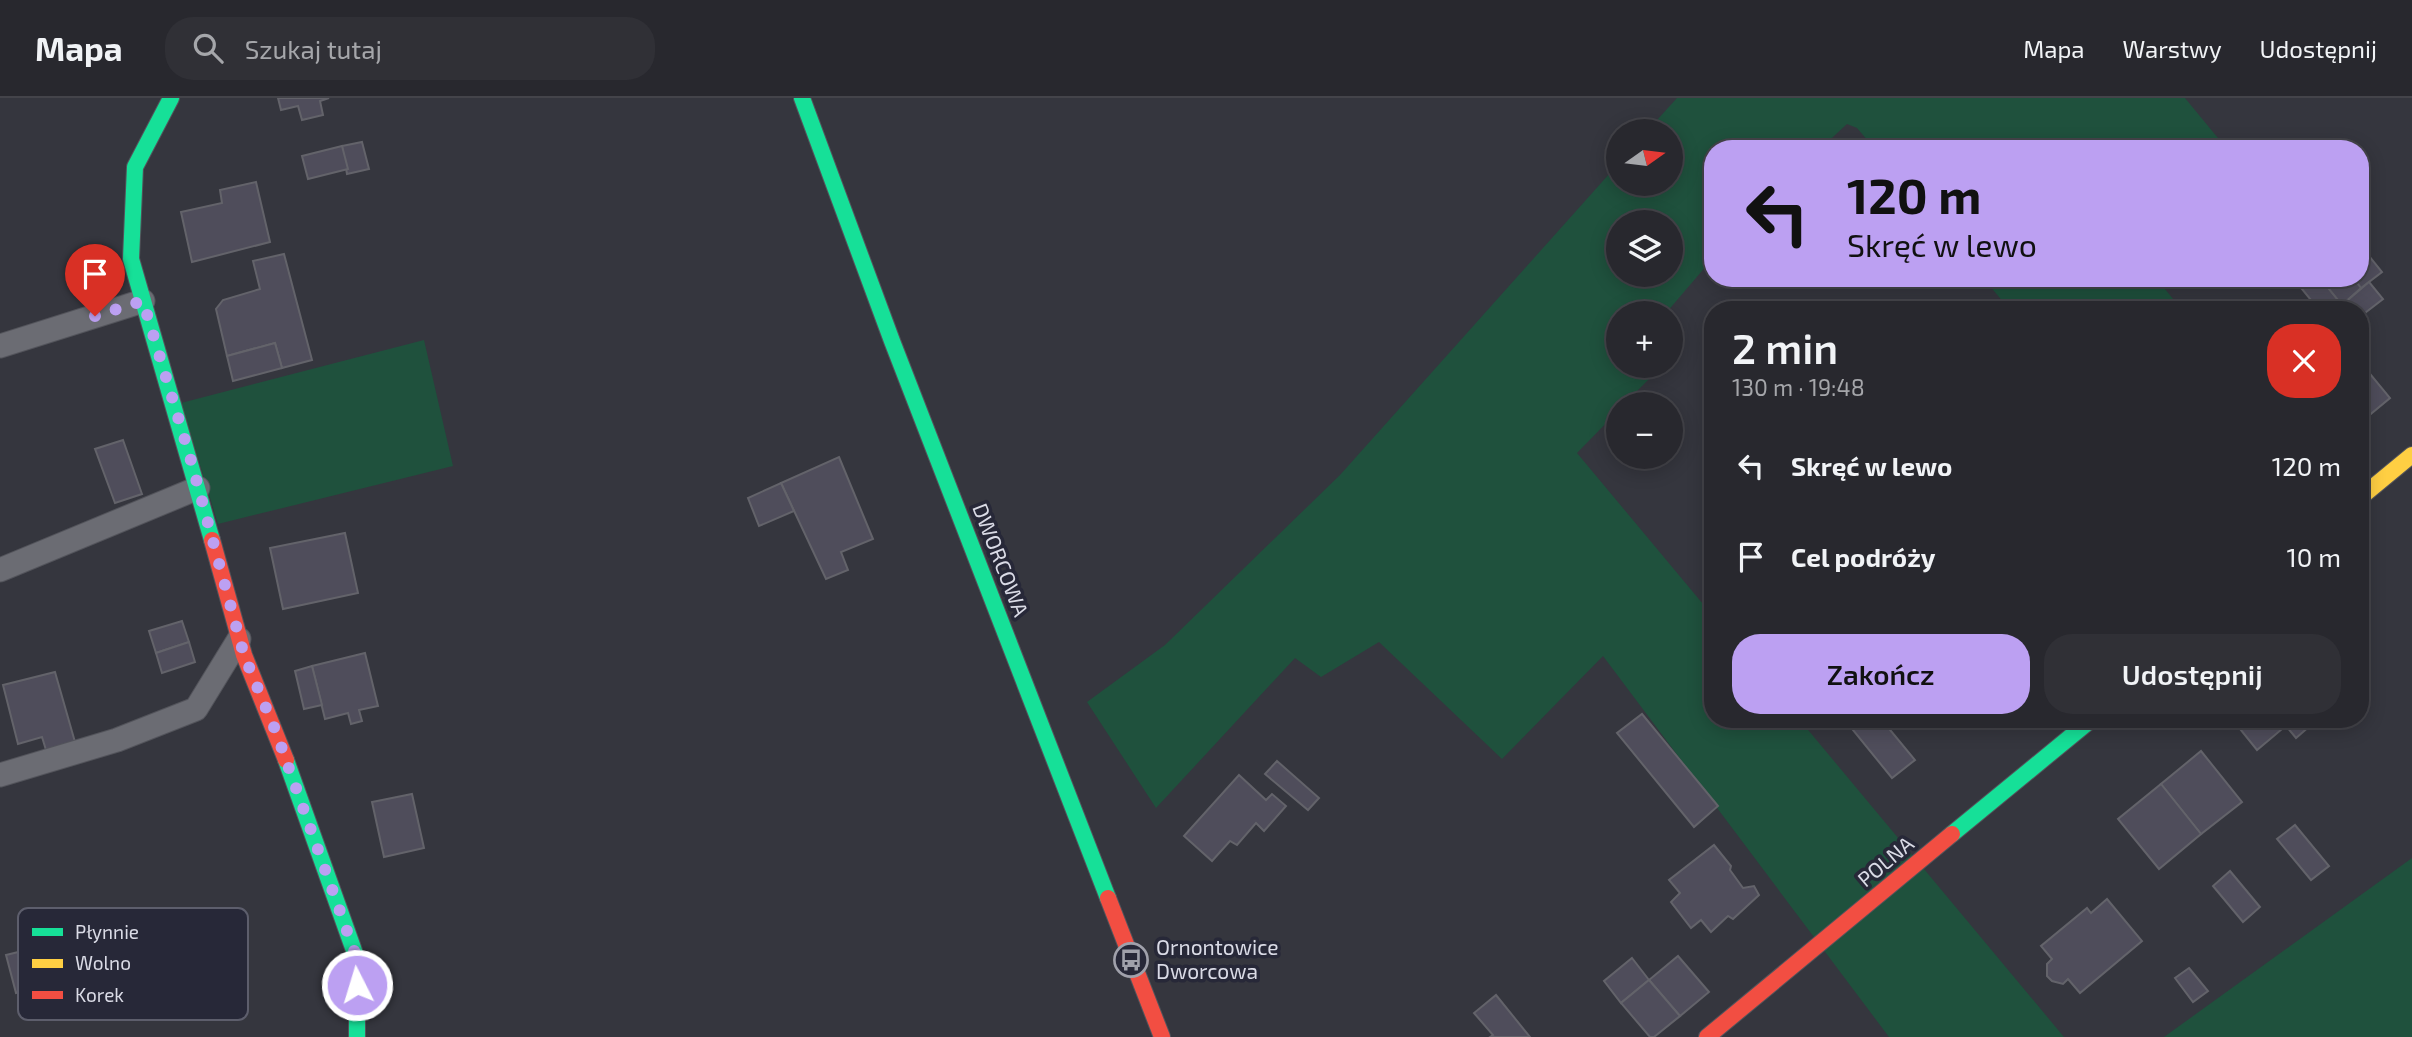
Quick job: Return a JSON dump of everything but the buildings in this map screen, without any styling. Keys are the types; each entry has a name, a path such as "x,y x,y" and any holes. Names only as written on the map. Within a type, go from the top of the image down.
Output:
{"street":[{"path":"171,98 135,167 131,259 239,639 276,732 357,959 357,1037"},
{"name":"DWORCOWA","path":"802,98 892,341 1162,1037"},
{"path":"2369,491 2412,455"},
{"name":"POLNA","path":"1707,1037 2081,728"}],"lane":[{"path":"0,346 143,301"},
{"path":"0,570 198,488"},
{"path":"0,775 117,740 196,709 239,639"}],"green space":[{"path":"1677,98 2185,98 2220,140 1867,140 1857,128 1847,124 1830,140 1704,140 1704,269 1676,301 1606,301 1606,378 1650,378 1636,392 1606,392 1606,423 1577,453 1704,605 1704,728 1806,728 2064,1037 1889,1037 1603,656 1502,759 1379,642 1321,677 1295,658 1156,808 1087,702 1165,645 1340,475 1606,178 1606,196 1684,196 1684,119 1658,119"},
{"path":"1991,287 2163,287 2175,301 2002,301"},
{"path":"424,340 453,466 218,524 181,403"},
{"path":"2412,858 2412,1037 2164,1037"}],"traffic: fast":[{"path":"171,98 135,167 131,259 212,540"},
{"path":"802,98 892,341 1108,898"},
{"path":"1952,834 2081,728"},
{"path":"286,760 357,959 357,1037"}],"traffic: slow":[{"path":"2369,490 2412,455"}],"traffic: jam":[{"path":"212,540 244,655 286,760"},
{"path":"1707,1037 1952,834"},
{"path":"1108,898 1162,1037"}],"place":[{"name":"Ornontowice Dworcowa","path":"1131,960"}],"route":[{"path":"95,316 143,301 190,457 244,655 276,732 357,959 357,985"}]}
